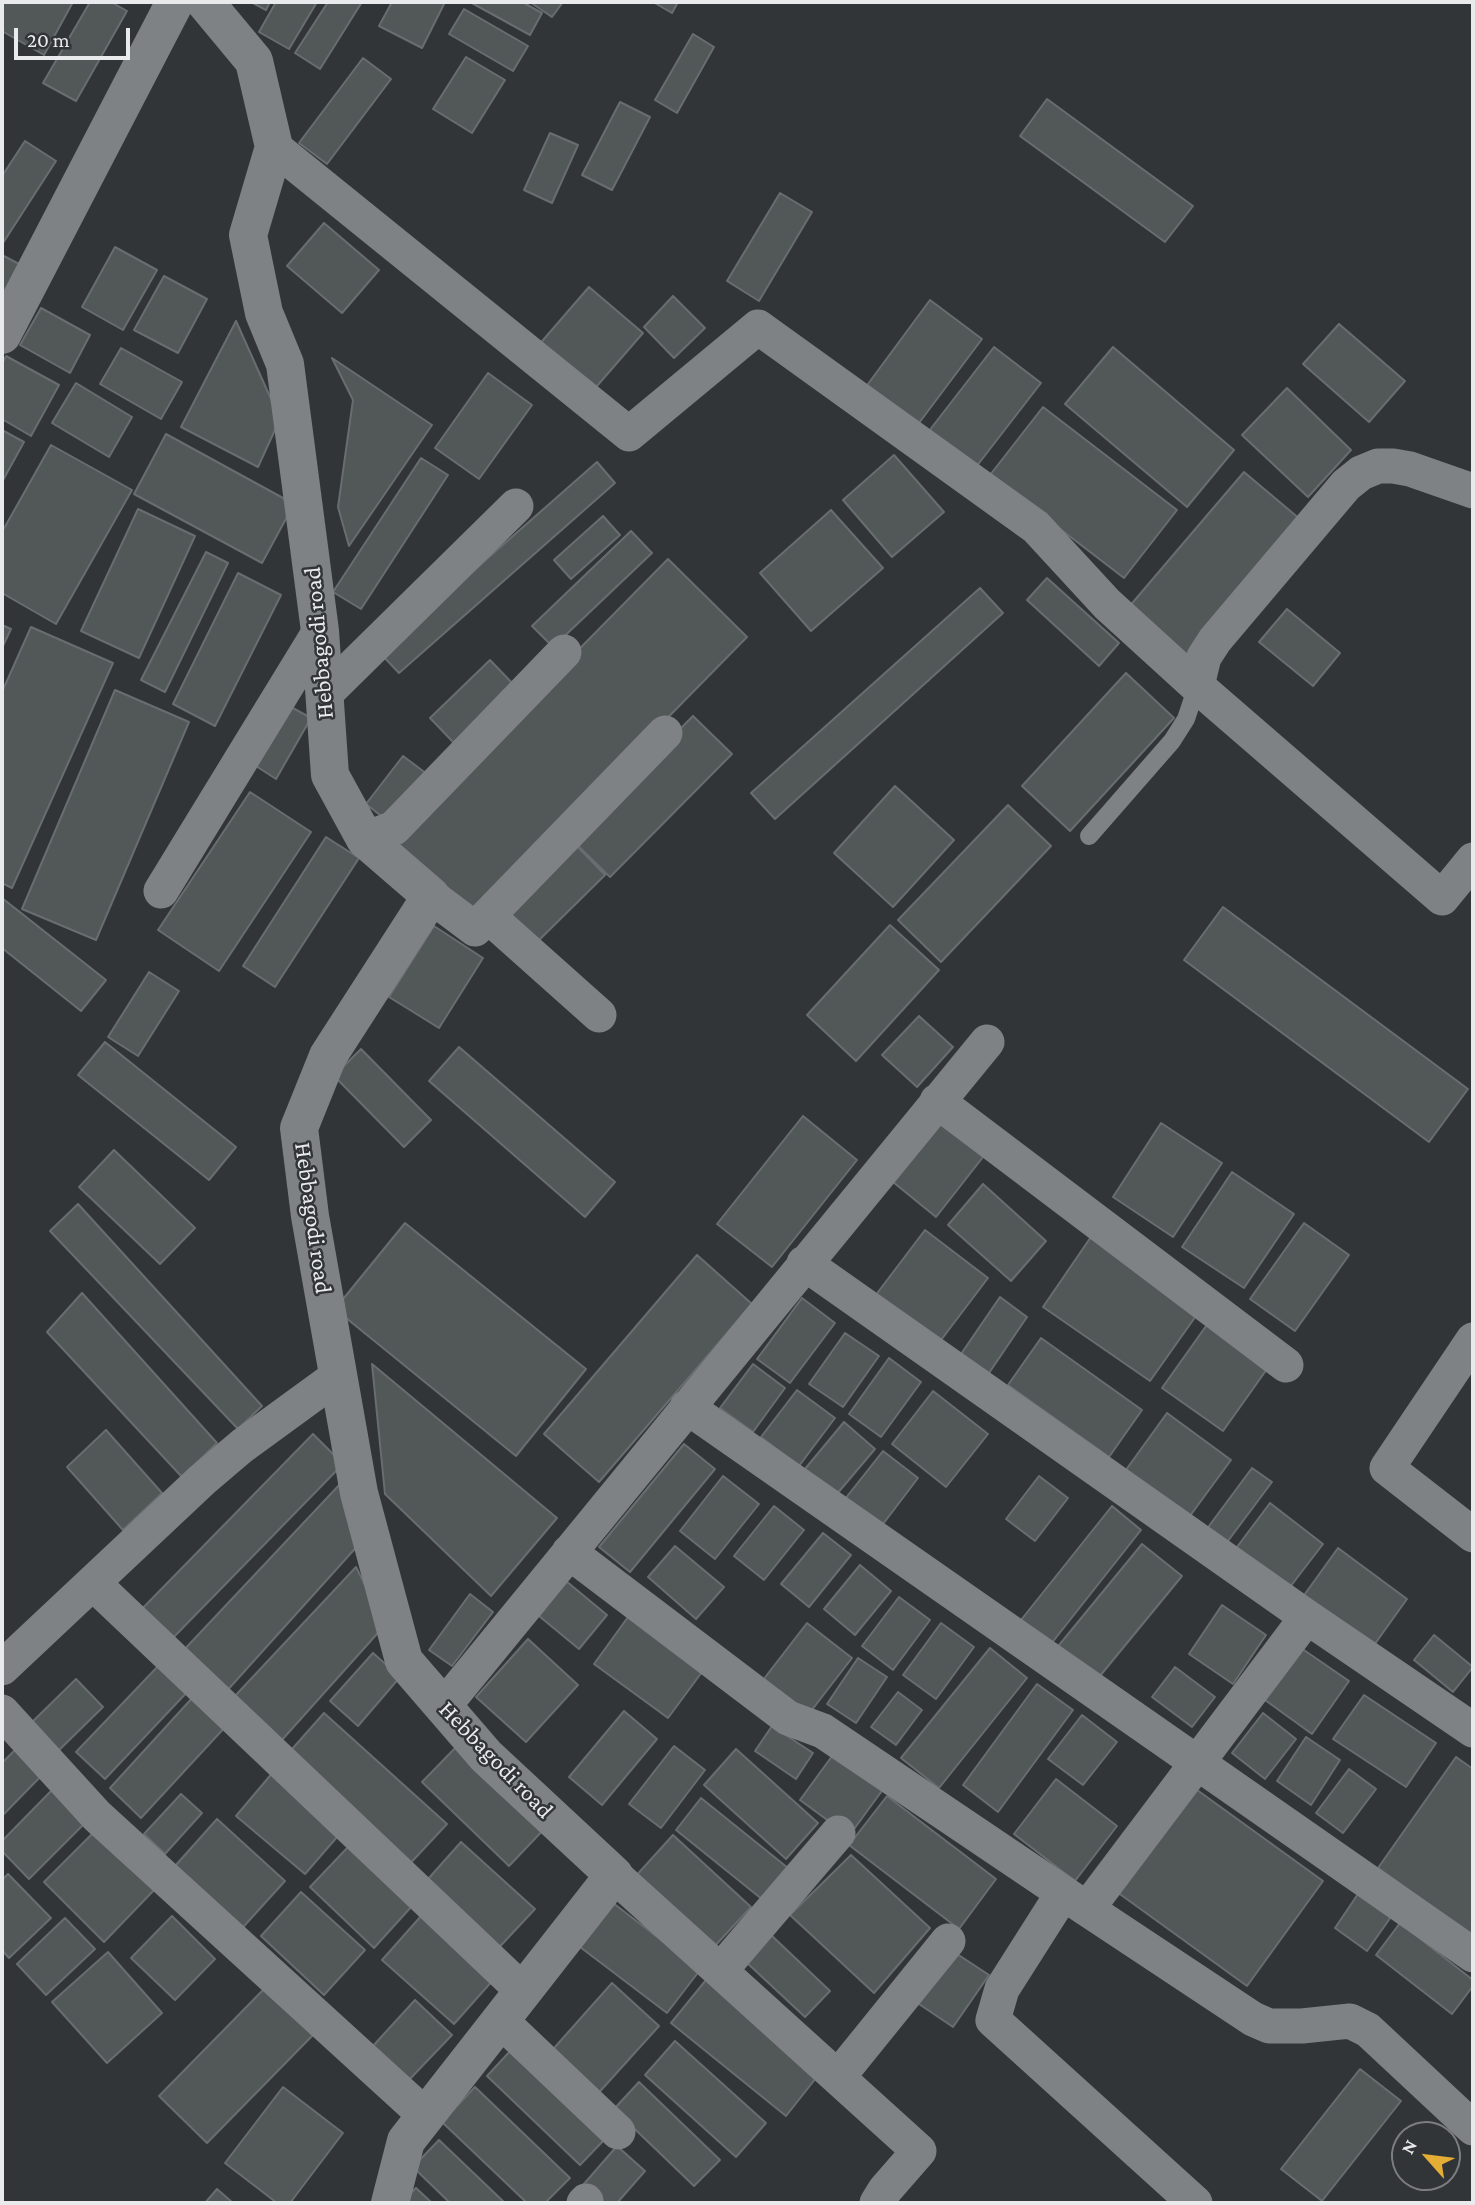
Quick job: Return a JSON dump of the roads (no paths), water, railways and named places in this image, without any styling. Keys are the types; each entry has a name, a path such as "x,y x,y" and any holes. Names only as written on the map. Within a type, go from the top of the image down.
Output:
{"street":[{"path":"2,335 175,2"},
{"name":"Hebbagodi road","path":"205,2 254,61 274,147 248,235 264,313 285,364 320,631 330,775 365,839 430,896 328,1056 299,1128 310,1216 359,1493 404,1661 486,1756 614,1875"},
{"path":"274,147 629,434 758,327 1036,527 1107,604 1197,686 1442,898 1473,860"},
{"path":"1197,686 1204,657 1216,640 1346,485 1361,473 1378,466 1393,466 1473,491"},
{"path":"325,694 516,506"},
{"path":"162,891 320,631"},
{"path":"365,839 394,828 564,652"},
{"path":"430,896 475,929 665,733"},
{"path":"488,916 599,1015"},
{"path":"443,1707 987,1042"},
{"path":"937,1101 1286,1365"},
{"path":"804,1264 1307,1617 1473,1730"},
{"path":"1473,1340 1388,1468 1473,1535"},
{"path":"2,1668 202,1480 242,1446 338,1376"},
{"path":"687,1408 1473,1955"},
{"path":"569,1552 788,1718 823,1731 1261,2023 1269,2026 1303,2026 1350,2021 1368,2030 1473,2128"},
{"path":"93,1583 512,2006 618,2132"},
{"path":"1195,2203 993,2020 1002,1989 1196,1763 1307,1617"},
{"path":"2,1712 97,1816 425,2116"},
{"path":"720,1971 838,1833"},
{"path":"390,2203 406,2141 614,1875 919,2151 877,2203"},
{"path":"838,2077 948,1941"}],"lane":[{"path":"1089,836 1172,741 1186,719 1197,686"}]}
